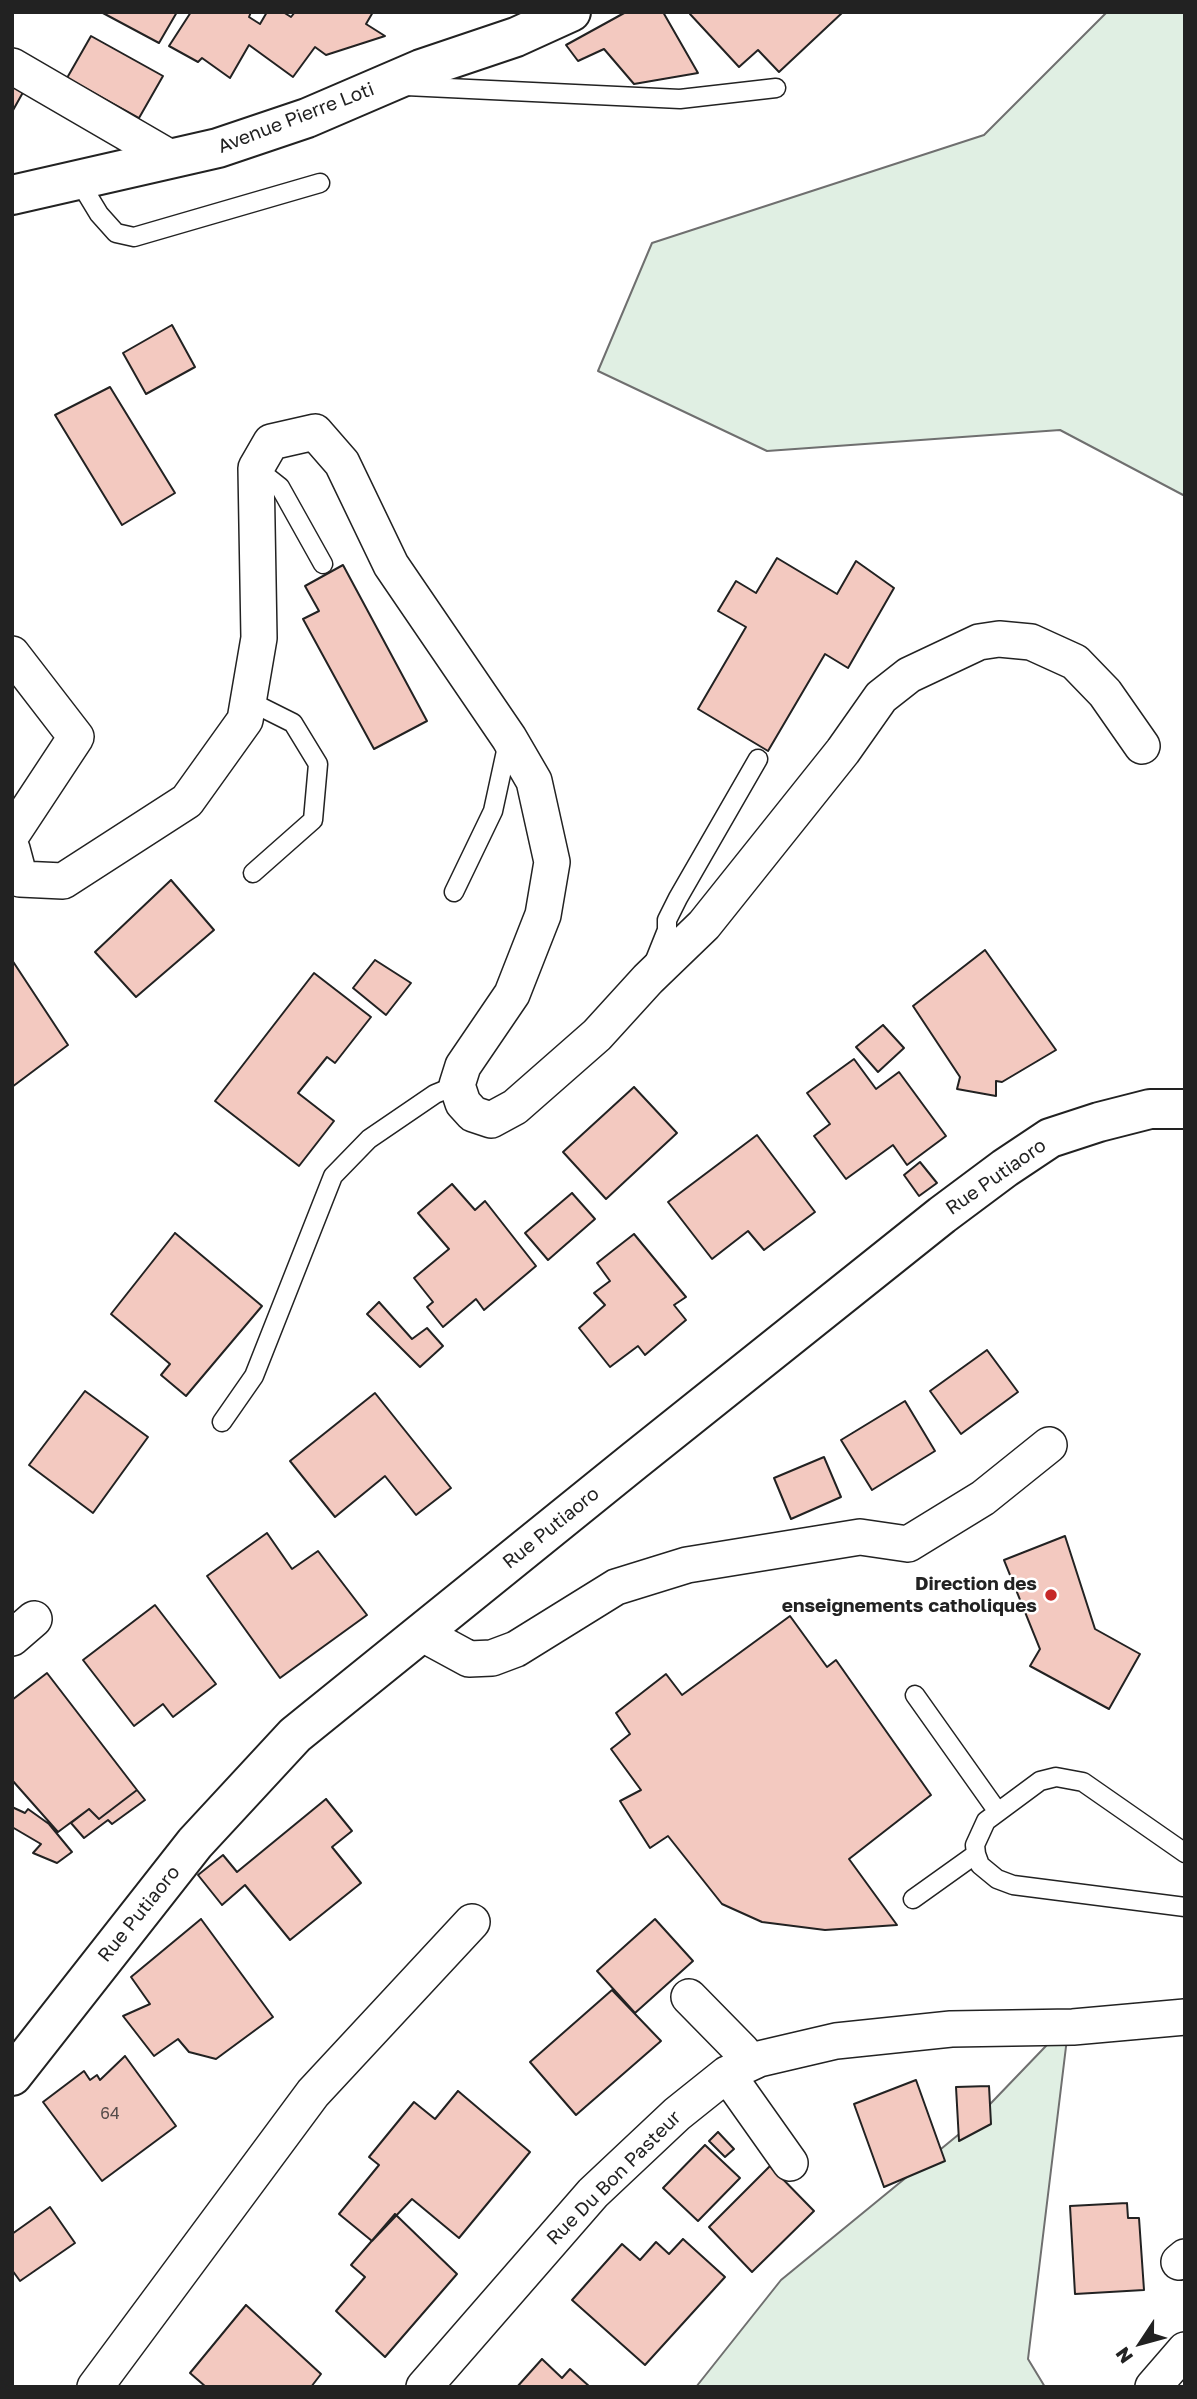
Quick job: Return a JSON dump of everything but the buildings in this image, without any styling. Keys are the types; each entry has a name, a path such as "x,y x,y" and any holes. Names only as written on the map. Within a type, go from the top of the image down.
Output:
{"main road":[{"name":"Avenue Pierre Loti","path":"12,195 218,148 307,118 421,69 516,37 571,12"},
{"name":"Rue Putiaoro","path":"12,2076 195,1843 295,1735 676,1427 1005,1168 1051,1138 1099,1122 1150,1109 1185,1109"}],"street":[{"path":"12,66 172,159"},
{"path":"12,849 20,879 63,881 187,801 245,720 259,638 256,468 271,442 315,432 342,463 391,565 509,738 534,781 552,863 543,915 512,994 463,1066 457,1085 463,1103 473,1114 491,1120 515,1107 597,1035 648,979 704,925 843,751 881,697 909,675 979,642 999,639 1031,642 1075,662 1105,693 1142,746"},
{"path":"12,654 76,737 12,834"},
{"path":"425,1631 434,1640 469,1659 492,1658 516,1649 616,1587 687,1565 860,1537 908,1544 983,1498 1049,1445"},
{"path":"95,2387 313,2093 472,1922"},
{"path":"689,1997 741,2051 735,2070 790,2163"},
{"name":"Rue Du Bon Pasteur","path":"424,2387 593,2193 677,2113 735,2070 759,2059 836,2041 951,2029 1073,2027 1185,2017"},
{"path":"1153,2387 1185,2350"}],"lane":[{"path":"384,85 680,99 776,88"},
{"path":"79,181 99,214 116,233 134,237 320,183"},
{"path":"256,468 280,487 323,564"},
{"path":"248,701 293,723 318,764 313,820 253,873"},
{"path":"454,892 492,811 509,738"},
{"path":"648,979 667,930 667,920 758,759"},
{"path":"222,1422 254,1376 333,1175 369,1139 435,1094 457,1085"},
{"path":"915,1695 998,1812"},
{"path":"1185,1853 1083,1782 1056,1777 1040,1782 986,1821 979,1834 976,1854 980,1865 987,1872 1013,1885 1185,1907"},
{"path":"913,1899 976,1854"}],"green space":[{"path":"1107,12 1185,12 1185,496 1060,430 767,451 598,371 652,243 984,135"},
{"path":"1069,2022 1028,2359 1045,2387 696,2387 781,2280 969,2126"}],"place":[{"name":"Direction des enseignements catholiques","path":"1051,1595"}]}
